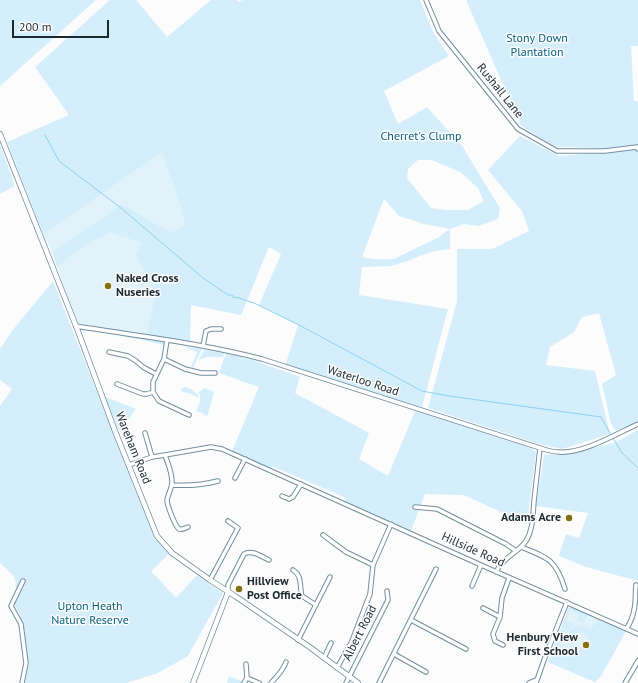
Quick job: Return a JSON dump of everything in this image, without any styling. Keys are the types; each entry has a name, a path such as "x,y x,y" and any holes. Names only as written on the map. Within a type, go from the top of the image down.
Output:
{"street":[{"name":"Rushall Lane","path":"426,0 440,31 518,129 557,151 638,149"},
{"name":"Wareham Road","path":"0,134 157,536 172,553 358,683"},
{"name":"Waterloo Road","path":"76,326 203,346 262,359 540,448 559,452 570,452 594,445 638,424"},
{"path":"203,346 206,330 211,328 221,329"},
{"path":"167,340 164,359 153,382 154,392 159,401 189,415"},
{"path":"109,352 128,356 156,374"},
{"path":"164,359 185,369 201,373 215,373"},
{"path":"118,384 143,394 154,392"},
{"path":"145,433 152,457"},
{"name":"Hillside Road","path":"129,465 165,454 211,447 222,449 509,578 638,634"},
{"path":"496,572 498,566 521,547 530,532 540,448"},
{"path":"165,454 172,475 172,485 167,498 167,504 180,529 188,527"},
{"path":"235,478 245,459"},
{"path":"172,485 184,486 218,481"},
{"path":"282,496 289,499 293,497 301,484"},
{"path":"415,507 437,509 506,544 516,551"},
{"path":"210,580 238,528 228,521"},
{"path":"337,668 352,641 370,594 373,565 391,524"},
{"path":"323,535 346,552 373,565"},
{"path":"521,547 541,555 554,564 560,574 565,590"},
{"path":"193,683 228,592 228,585 244,554 252,552 270,560"},
{"path":"472,586 481,565"},
{"path":"379,683 436,569"},
{"path":"293,570 297,572 300,577 302,596 316,605"},
{"path":"503,645 495,641 493,634 500,617 502,598 509,578"},
{"path":"298,640 330,579"},
{"path":"22,683 26,663 21,624 12,606 23,581"},
{"path":"627,628 637,602 635,592 636,584"},
{"name":"Albert Road","path":"346,683 388,600 387,591"},
{"path":"529,683 536,682 567,602"},
{"path":"484,608 500,617"},
{"path":"411,620 466,649"},
{"path":"324,658 331,643"},
{"path":"394,654 426,672"},
{"path":"626,683 638,661"},
{"path":"271,683 284,669 286,662"},
{"path":"244,683 247,678 246,664"},
{"path":"247,678 259,683"}],"shaded area":[{"path":"162,153 180,205 185,226 170,232 122,204 52,252 43,234"},
{"name":"Naked Cross Nuseries","path":"111,233 142,243 148,277 155,296 146,336 78,323 57,267 92,241"},
{"name":"Henbury View First School","path":"569,608 581,611 577,620 584,623 588,614 626,631 601,676 595,682 548,662"}],"green space":[{"path":"0,0 96,0 0,86"},
{"name":"Cherret's Clump","path":"110,0 136,0 167,37 211,0 237,0 238,2 243,0 420,0 433,32 449,56 384,91 398,124 427,107 463,147 500,208 498,219 479,226 464,224 450,229 450,249 435,251 391,266 362,267 359,295 448,309 422,407 285,366 298,325 259,305 281,254 269,247 241,315 191,305 190,342 146,336 155,296 148,277 136,255 142,243 111,233 92,241 57,267 52,252 122,204 170,232 185,226 180,205 162,153 43,234 7,142 69,115 35,67","holes":["418,160 432,160 460,172 478,188 484,201 468,210 445,210 431,208 407,178 408,169","384,199 399,216 424,224 450,229 439,237 394,259 373,259 362,257"]},
{"name":"Stony Down Plantation","path":"466,0 638,0 638,46 631,46 634,101 638,101 638,421 616,431 611,424 602,384 616,375 599,313 582,317 574,332 550,347 546,365 595,371 610,434 562,449 539,444 428,408 457,301 457,249 492,249 529,231 522,211 488,170 520,136 559,156 634,150 634,147 556,147 519,124 520,123"},
{"path":"0,145 15,186 0,194"},
{"name":"Upton Heath Nature Reserve","path":"53,281 156,539 169,554 151,571 176,598 197,575 223,593 188,656 156,674 128,683 24,683 29,665 20,614 14,605 16,583 14,576 0,563 0,406 12,389 0,380 0,349 12,331"},
{"path":"120,336 162,341 165,345"},
{"path":"185,347 202,349 193,368 191,367 197,352"},
{"path":"204,350 224,353 223,357 206,358 198,361"},
{"path":"226,353 255,361 300,377 295,393 369,433 359,459 388,476 415,411 530,448 536,452 527,524 464,495 425,494 411,531 345,502 346,498 272,466 271,469 232,451 259,387 219,373"},
{"path":"184,387 189,388 197,394 199,398 180,391"},
{"path":"204,388 214,392 207,417 196,411 200,400 199,393"},
{"path":"105,397 136,409 119,431"},
{"path":"638,430 638,581 586,567 559,556 566,534 579,538 588,513 536,506 544,455 570,454 614,443"},
{"path":"572,607 588,614 584,623 577,620 579,615 570,610 566,621 574,624 568,630 561,628 568,609"},
{"name":"Henbury View First School","path":"598,618 626,631 601,676 595,682 548,662 560,630 568,631 579,626 591,630","holes":["582,632 587,635 590,640 587,646 582,648 572,645 571,647 573,650 569,651 568,648 562,647 562,640 566,638 572,641 577,634"]},
{"path":"229,676 243,682 243,683 227,683"}],"waterway":[{"path":"45,135 59,161 121,208 203,278 228,295 254,303 299,325 422,391 601,417 611,435"},
{"path":"613,438 622,453 638,468"}],"place":[{"name":"Naked Cross Nuseries","path":"108,286"},
{"name":"Adams Acre","path":"569,518"},
{"name":"Hillview Post Office","path":"239,589"},
{"name":"Henbury View First School","path":"586,645"}]}
